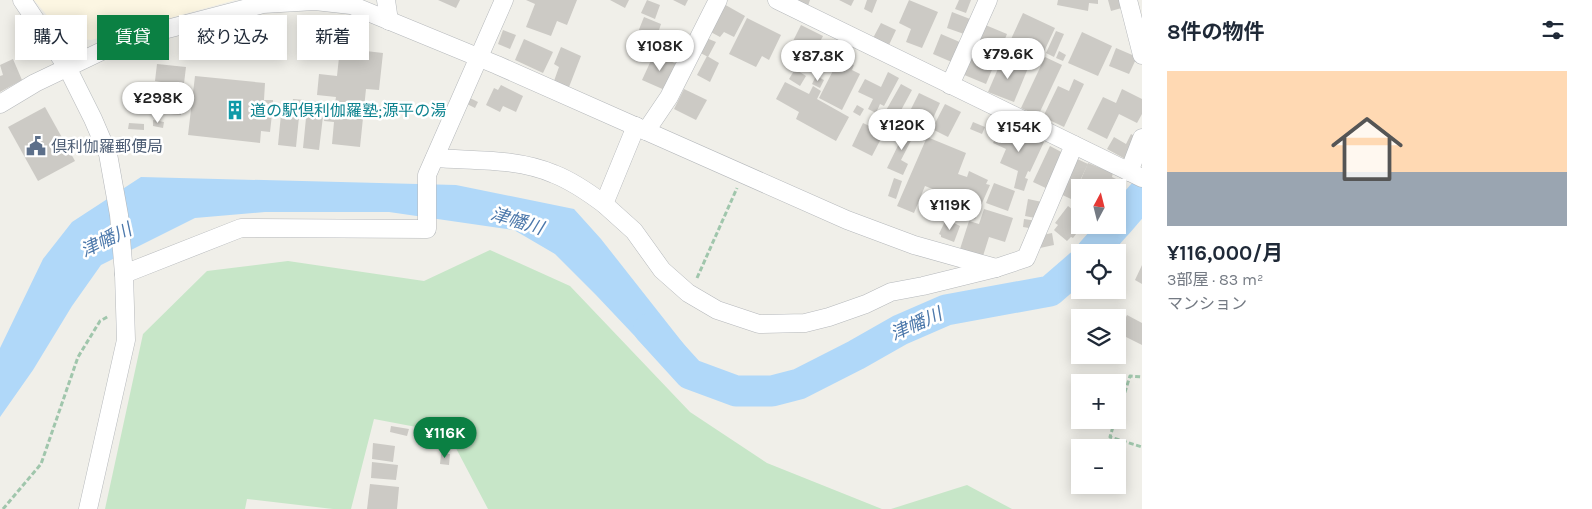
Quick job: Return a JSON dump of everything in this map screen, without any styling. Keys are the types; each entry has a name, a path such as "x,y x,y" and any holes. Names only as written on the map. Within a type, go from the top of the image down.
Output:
{"street":[{"path":"22,0 67,67 92,118 108,154 119,216 124,274 126,340 88,509"},
{"path":"386,0 389,21"},
{"path":"124,274 241,228 427,229 427,175 504,0"},
{"path":"604,204 641,129 669,97 718,0"},
{"path":"777,0 812,8 950,84 1136,175 1142,138"},
{"path":"950,84 988,0"},
{"path":"1128,0 1142,55"},
{"path":"0,104 35,83 125,40 274,2 315,1 351,5 497,65 847,220 914,245 996,268"},
{"path":"435,158 510,162 554,174 582,188 604,204 634,231 662,270 689,294 717,310 760,324 805,323 866,304 891,292 996,268 1026,258 1074,145"}],"path":[{"path":"689,294 744,174"},
{"path":"3,509 41,464 78,357 100,321 125,308"},
{"path":"1126,389 1130,376 1142,377"},
{"path":"1112,429 1110,437 1142,447"}],"shaded area":[{"path":"34,0 235,0 169,18 169,15 97,15 97,38 91,40 87,39 87,15 47,15"}],"green space":[{"path":"490,250 570,286 690,412 767,463 882,509 488,509 448,433 374,419 351,509 333,509 247,499 245,509 105,509 143,334 207,271 288,261 424,281"},
{"path":"967,485 1012,509 891,509"}],"water":[{"path":"141,177 456,185 574,209 601,239 690,352 665,368 555,254 514,230 389,212 265,212 195,218 101,265 0,417 0,348 43,259 72,222"}],"building":[{"path":"438,0 460,0 456,8"},
{"path":"526,0 577,0 567,25 557,21 551,36 526,27 535,4"},
{"path":"610,0 629,0 625,8"},
{"path":"647,0 660,5 655,19 641,13"},
{"path":"673,0 688,0 685,6"},
{"path":"795,0 810,0 808,6"},
{"path":"839,0 854,0 851,6"},
{"path":"867,0 877,0 872,13 864,9"},
{"path":"909,0 938,12 922,48 906,42 911,29 899,23"},
{"path":"959,0 971,0 966,13 955,9"},
{"path":"1058,0 1098,0 1098,4 1089,3 1088,11 1057,5"},
{"path":"1108,0 1124,0 1125,7 1111,11"},
{"path":"722,3 745,16 734,37 724,32 720,37 707,30"},
{"path":"952,12 970,19 964,34 947,28"},
{"path":"1023,13 1055,28 1042,56 1032,51 1028,60 1006,50"},
{"path":"644,17 661,24 656,39 638,32"},
{"path":"747,18 781,35 769,60 762,56 756,67 729,54"},
{"path":"881,23 896,30 889,45 873,38"},
{"path":"983,24 1007,34 986,84 962,74"},
{"path":"801,25 823,36 806,68 785,57"},
{"path":"503,30 516,35 510,49 498,44"},
{"path":"1056,31 1064,34 1054,57 1046,53"},
{"path":"1082,32 1112,46 1098,76 1068,63"},
{"path":"673,34 691,44 682,60 664,50"},
{"path":"941,34 962,43 954,63 933,54"},
{"path":"704,37 716,42 708,57 697,51"},
{"path":"524,39 553,52 543,73 515,60"},
{"path":"831,40 844,46 839,55 827,49"},
{"path":"561,47 581,56 569,87 554,81 559,67 554,64"},
{"path":"1116,48 1137,57 1129,74 1109,66"},
{"path":"369,51 383,53 379,90 366,89 360,147 332,144 334,122 324,121 326,109 334,109 336,97 317,95 319,74 337,76 339,60 369,60"},
{"path":"1059,51 1066,55 1063,61 1056,58"},
{"path":"654,54 679,65 667,91 642,80"},
{"path":"707,56 719,63 710,82 697,75"},
{"path":"840,57 854,65 852,70 860,74 842,110 819,98"},
{"path":"1003,57 1028,68 1014,102 988,92"},
{"path":"1045,57 1062,65 1038,116 1021,108"},
{"path":"13,59 22,80 0,92 0,76 3,75 0,65"},
{"path":"157,64 186,67 183,92 172,91 172,94 183,95 181,115 160,113 162,96 159,96 161,82 155,81"},
{"path":"795,69 806,76 800,86 789,79"},
{"path":"888,72 899,78 884,106 880,104 876,113 868,109 873,99 858,92 865,79 881,87"},
{"name":"道の駅倶利伽羅塾;源平の湯","path":"195,76 265,83 264,100 273,100 273,105 280,105 279,115 272,114 270,132 261,131 260,143 188,135"},
{"path":"816,76 824,80 820,88 812,84"},
{"path":"1074,79 1084,84 1064,127 1043,117 1058,86 1069,91"},
{"path":"785,82 809,94 813,86 821,91 817,99 849,117 836,141 796,119 799,112 776,99"},
{"path":"901,84 912,90 899,114 895,111 884,132 876,128"},
{"path":"501,85 523,96 516,112 503,106 500,112 486,105 494,88 498,90"},
{"path":"684,89 707,100 696,120 674,109"},
{"path":"1122,89 1142,99 1142,114 1137,123 1119,114 1107,139 1087,129 1103,97 1116,103"},
{"path":"919,93 940,103 929,127 907,117"},
{"path":"470,98 478,102 475,108 467,104"},
{"path":"293,99 316,101 315,107 324,108 319,150 303,148 306,118 299,117 296,147 278,145 282,104 292,105"},
{"path":"945,104 961,112 948,137 932,129"},
{"path":"857,105 864,109 860,116 853,112"},
{"path":"45,107 75,161 38,181 8,127"},
{"path":"153,120 164,122 163,128 153,126"},
{"path":"973,122 985,127 982,134 970,129"},
{"path":"129,123 144,124 144,130 128,129"},
{"path":"863,123 884,133 872,156 852,146"},
{"path":"909,123 918,127 901,160 908,164 903,175 887,168"},
{"path":"1017,128 1044,142 1030,172 1028,171 1025,178 1028,179 1024,191 1014,188 1018,171 1000,163 1006,149 993,143 1000,129 1012,135"},
{"path":"1131,134 1139,139 1127,160 1107,149 1114,137 1126,144"},
{"path":"927,137 966,153 958,174 967,177 969,171 988,180 986,184 990,185 975,219 952,209 957,199 925,186 914,213 897,206"},
{"path":"1050,146 1067,155 1050,190 1033,182"},
{"path":"1073,157 1088,164 1081,179 1071,179 1071,199 1056,192"},
{"path":"1088,163 1113,173 1112,177 1116,179 1081,179"},
{"path":"894,178 902,181 896,199 888,196"},
{"path":"994,183 1015,191 1008,211 986,203"},
{"path":"1028,199 1042,202 1040,219 1025,216"},
{"path":"1068,206 1071,208 1071,234 1076,234 1067,241 1054,230 1058,225 1055,223"},
{"path":"984,209 1013,218 1005,242 989,237 983,256 960,249 969,221 979,224"},
{"path":"946,219 960,226 954,242 941,237 939,234"},
{"path":"1024,219 1037,221 1035,229 1023,227"},
{"path":"1052,233 1054,245 1040,248 1038,236"},
{"path":"1142,265 1142,284 1135,280"},
{"path":"1127,315 1142,323 1142,345 1126,337"},
{"path":"391,426 409,429 407,436 390,432"},
{"path":"426,434 441,438 441,443 416,440 417,435 427,436"},
{"path":"373,443 395,446 393,462 372,459"},
{"path":"441,454 450,454 449,465 440,464"},
{"path":"372,462 398,465 396,480 371,478"},
{"path":"370,484 399,487 397,509 367,509"}],"waterway":[{"name":"津幡川","path":"1126,214 1142,195"},
{"name":"津幡川","path":"1099,244 1108,234"},
{"name":"津幡川","path":"649,329 690,374 736,391 772,391 799,384 900,330 946,310 1050,291 1071,273"}],"place":[{"name":"道の駅倶利伽羅塾;源平の湯","path":"235,110"},
{"name":"倶利伽羅郵便局","path":"36,146"}]}
